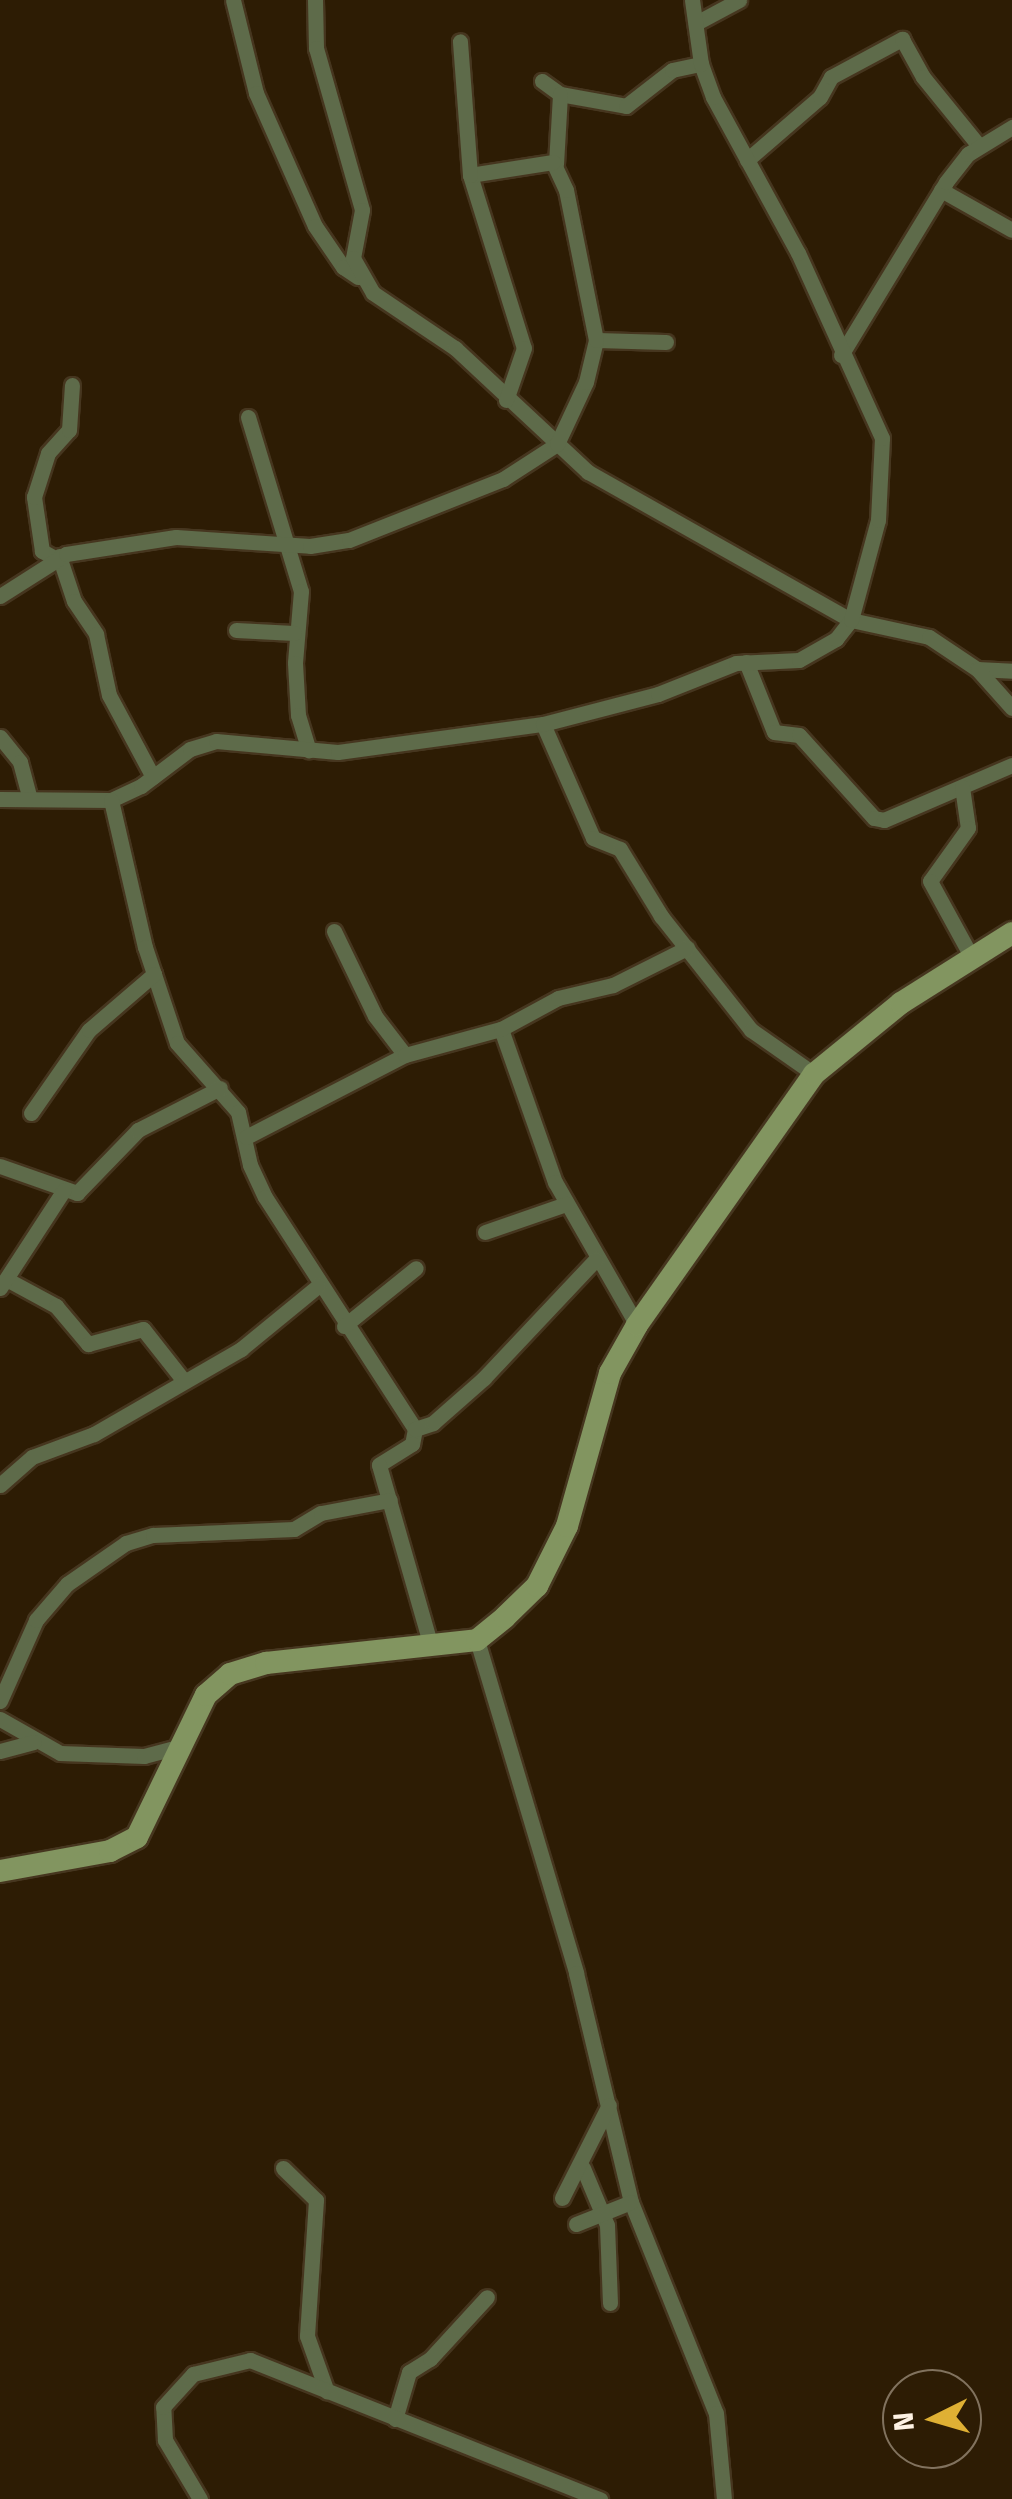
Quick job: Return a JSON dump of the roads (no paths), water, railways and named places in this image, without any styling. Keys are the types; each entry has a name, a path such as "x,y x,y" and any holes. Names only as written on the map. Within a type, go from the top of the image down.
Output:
{"main road":[{"path":"0,1871 110,1852 138,1837 206,1695 230,1674 266,1663 478,1640 537,1586 566,1526 610,1374 637,1325 814,1074 970,954 1012,934"}],"street":[{"path":"233,0 256,93 300,180 315,226 344,268 455,348 506,400 588,472 851,620 929,637 976,669 1012,708"},
{"path":"315,0 316,48 362,210 353,258 358,277"},
{"path":"0,799 111,800 153,777 190,749 216,742 310,750 542,724 658,694 746,662 798,660 836,639 851,620 884,468 873,410 841,355 798,252 746,160 700,64 692,0"},
{"path":"696,23 739,0"},
{"path":"746,160 820,97 831,77 902,39 922,78 979,146"},
{"path":"460,42 470,175 491,259 523,342 506,400"},
{"path":"542,81 560,94 626,106 672,70 700,64"},
{"path":"0,596 57,557 176,537 283,544 350,540 503,480 557,444 586,382 596,340 556,164 560,94"},
{"path":"841,355 941,190 979,146 1012,128"},
{"path":"470,175 556,164"},
{"path":"941,190 1012,230"},
{"path":"596,340 666,342"},
{"path":"72,385 70,430 48,453 34,497 42,551 57,557 74,601 96,634 109,695 153,777"},
{"path":"248,417 300,591 294,633 298,714 310,750"},
{"path":"236,630 294,633"},
{"path":"746,662 774,732 799,735 874,818 884,820 1012,765"},
{"path":"976,669 1012,671"},
{"path":"542,724 593,838 620,849 687,948 751,1030 814,1074"},
{"path":"0,737 20,762 30,798"},
{"path":"962,787 966,833 930,881 970,954"},
{"path":"111,800 154,974 177,1043 220,1088 246,1137 250,1166 318,1286 415,1430 412,1444 379,1465 431,1646"},
{"path":"334,931 375,1016 405,1055"},
{"path":"246,1137 405,1055 500,1029 558,998 612,986 687,948"},
{"path":"31,1113 89,1030 154,974"},
{"path":"500,1029 566,1204 637,1325"},
{"path":"0,1166 64,1190 81,1191 154,1118 220,1088"},
{"path":"64,1190 4,1284 56,1306 88,1344 144,1329 184,1381"},
{"path":"485,1232 566,1204"},
{"path":"415,1430 432,1423 484,1378 596,1259"},
{"path":"344,1326 416,1268"},
{"path":"0,1485 32,1457 94,1434 242,1349 318,1286"},
{"path":"0,1701 36,1620 67,1584 126,1544 152,1535 294,1529 321,1513 390,1500"},
{"path":"478,1640 609,2104 631,2202 716,2413 724,2499"},
{"path":"0,1719 34,1742 93,1756 144,1756 181,1746"},
{"path":"0,1751 34,1742"},
{"path":"562,2198 583,2168 587,2144 609,2104"},
{"path":"283,2168 316,2200 307,2336 327,2392"},
{"path":"583,2168 602,2213 610,2303"},
{"path":"576,2224 631,2202"},
{"path":"396,2420 409,2372 430,2359 487,2298"},
{"path":"200,2499 180,2472 161,2421 172,2393 193,2374 250,2360 600,2499"}]}
